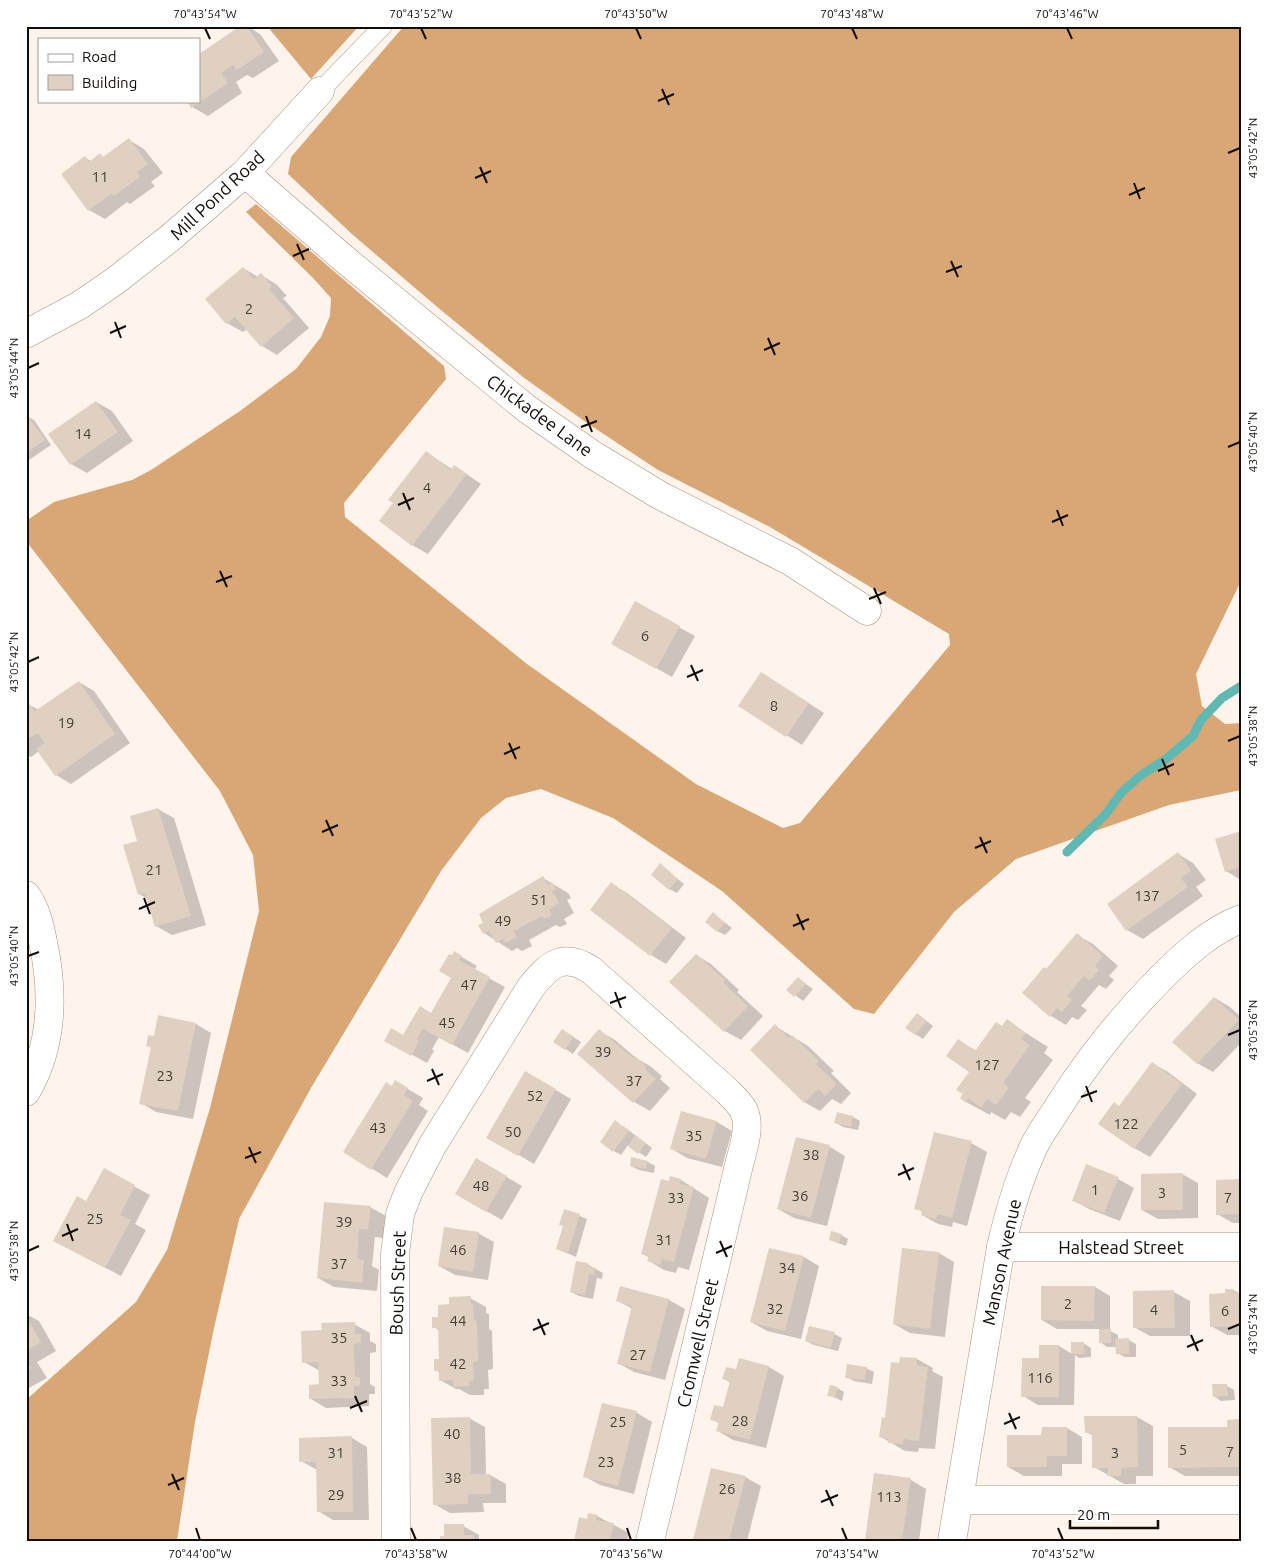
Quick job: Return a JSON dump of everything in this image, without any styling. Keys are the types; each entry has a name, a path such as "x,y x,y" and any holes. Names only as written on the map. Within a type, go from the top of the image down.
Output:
{"street":[{"name":"Mill Pond Road","path":"26,334 80,304 170,238 245,173 320,91"},
{"name":"Chickadee Lane","path":"245,173 349,263 521,404 593,454 667,500 790,561 867,611"},
{"path":"26,895 39,923 51,992 48,1028 38,1066 26,1092"},
{"name":"Manson Avenue","path":"952,1541 1001,1247 1022,1173 1035,1145 1090,1058 1147,992 1178,960 1210,934 1241,919"},
{"name":"Boush Street","path":"396,1541 395,1254 400,1214 408,1193 432,1146 531,987 550,967 567,960"},
{"name":"Cromwell Street","path":"567,960 576,961 592,970 726,1090 744,1112 746,1123 739,1165 650,1541"},
{"name":"Halstead Street","path":"1001,1247 1241,1246"},
{"path":"959,1500 1241,1500"}],"lane":[{"name":"Mill Pond Road","path":"320,91 383,26"}],"shaded area":[{"path":"267,26 359,26 311,79"},
{"path":"404,26 1241,26 1241,581 1196,674 1202,706 1225,724 1241,723 1241,790 1169,805 1016,859 954,912 874,1014 854,1009 722,891 613,818 541,789 506,798 481,818 441,871 311,1088 239,1219 195,1422 177,1541 26,1541 26,1400 136,1302 167,1250 210,1108 259,911 253,855 220,791 26,541 26,521 54,502 132,480 151,470 240,411 296,369 321,337 330,316 331,298 246,212 256,204 444,366 446,379 344,503 345,517 527,664 696,784 783,828 800,823 950,645 949,634 770,527 658,470 587,423 523,377 442,311 353,235 288,174 291,157"}],"building":[{"path":"240,26 247,26 264,52 237,70 233,65 221,73 228,83 200,102 200,53"},
{"path":"188,102 200,102 191,108"},
{"path":"129,138 148,164 137,172 140,177 114,196 111,194 88,211 61,174 85,156 89,162 100,153 103,157"},
{"path":"243,267 254,279 261,273 272,286 269,289 294,318 261,347 235,317 226,324 205,299"},
{"path":"96,401 118,432 70,465 48,434"},
{"path":"26,414 45,440 26,453"},
{"path":"426,451 451,470 454,465 467,474 412,546 379,521 393,503 388,500"},
{"path":"635,601 680,626 656,669 611,644"},
{"path":"761,672 809,703 786,737 738,706"},
{"path":"79,681 115,734 55,776 36,749 45,743 38,733 26,740 26,704 28,702 35,711"},
{"path":"158,808 191,916 155,927 145,893 138,895 123,845 137,841 130,816"},
{"path":"1241,831 1241,867 1225,872 1215,839"},
{"path":"1178,852 1191,871 1181,878 1188,887 1126,931 1107,904"},
{"path":"660,863 678,879 669,890 651,875"},
{"path":"543,876 548,885 552,882 556,889 552,891 559,903 549,910 552,915 544,919 542,916 514,931 517,937 506,943 503,939 496,943 489,931 483,934 478,925 483,923 479,914"},
{"path":"611,882 672,928 650,956 590,910"},
{"path":"713,912 725,923 717,932 705,922"},
{"path":"1077,933 1103,956 1095,966 1099,970 1090,981 1084,976 1067,996 1072,1000 1062,1012 1057,1008 1050,1017 1022,993"},
{"path":"454,951 462,956 459,960 490,977 452,1045 423,1029 411,1056 384,1041 391,1028 403,1035 420,1006 431,1013 451,978 439,971 449,954 452,955"},
{"path":"696,954 725,980 723,982 748,1006 724,1032 669,982"},
{"path":"798,977 806,984 794,997 786,990"},
{"path":"1214,997 1239,1020 1197,1064 1172,1042"},
{"path":"917,1013 927,1021 915,1035 905,1028"},
{"path":"158,1015 196,1023 178,1111 139,1104 151,1047 146,1046 148,1035 154,1036"},
{"path":"1007,1019 1026,1033 1021,1039 1030,1045 1003,1083 1009,1088 996,1105 987,1099 981,1108 968,1098 966,1103 960,1098 963,1094 956,1090 969,1072 946,1056 958,1039 975,1051 996,1022 1002,1026"},
{"path":"775,1024 789,1038 792,1035 819,1061 816,1064 837,1084 825,1096 818,1089 804,1103 750,1050"},
{"path":"562,1029 574,1037 565,1050 553,1042"},
{"path":"599,1029 633,1058 635,1056 656,1079 633,1103 577,1054"},
{"path":"1152,1062 1182,1084 1134,1149 1098,1124 1114,1102 1119,1106"},
{"path":"525,1071 556,1089 518,1156 486,1138"},
{"path":"395,1080 408,1088 404,1095 413,1101 371,1170 343,1152 386,1082 392,1086"},
{"path":"681,1111 717,1121 706,1159 670,1149"},
{"path":"837,1112 853,1116 851,1127 834,1123"},
{"path":"615,1120 629,1131 613,1152 600,1142"},
{"path":"934,1132 972,1141 952,1218 938,1214 936,1219 921,1215 922,1211 914,1209"},
{"path":"635,1135 646,1143 638,1154 628,1146"},
{"path":"796,1137 830,1145 811,1218 777,1209"},
{"path":"631,1157 648,1161 646,1169 630,1166"},
{"path":"476,1158 507,1176 486,1212 455,1194"},
{"path":"1086,1164 1119,1177 1104,1213 1072,1201"},
{"path":"104,1168 135,1185 120,1215 131,1220 105,1268 53,1241 77,1196 86,1201"},
{"path":"1183,1173 1183,1210 1141,1210 1141,1174"},
{"path":"670,1176 681,1179 680,1184 694,1187 674,1262 662,1259 660,1265 647,1261 649,1256 641,1254 661,1179 669,1181"},
{"path":"1241,1179 1241,1214 1216,1215 1216,1180"},
{"path":"324,1202 371,1206 368,1230 359,1229 357,1259 364,1260 362,1283 317,1278"},
{"path":"564,1209 580,1214 568,1253 556,1249 563,1226 559,1225"},
{"path":"444,1227 479,1232 473,1272 438,1266"},
{"path":"831,1231 842,1234 839,1243 829,1240"},
{"path":"769,1248 804,1256 785,1331 750,1322"},
{"path":"902,1248 939,1252 930,1329 893,1324"},
{"path":"576,1261 588,1263 587,1266 596,1268 594,1275 589,1274 585,1295 570,1292"},
{"path":"620,1286 669,1299 650,1372 617,1364 632,1306 616,1301"},
{"path":"1041,1286 1095,1286 1094,1321 1041,1320"},
{"path":"1225,1289 1233,1289 1233,1293 1241,1293 1241,1326 1210,1327 1209,1294 1225,1293"},
{"path":"1174,1290 1175,1328 1133,1328 1133,1291"},
{"path":"471,1296 474,1320 477,1321 478,1361 473,1362 474,1380 469,1381 469,1386 453,1387 453,1380 439,1381 439,1371 434,1371 434,1359 439,1359 438,1328 432,1328 432,1317 438,1317 438,1305 449,1304 449,1297"},
{"path":"26,1316 41,1342 26,1351"},
{"path":"355,1322 355,1334 361,1334 361,1343 354,1344 355,1377 360,1377 360,1386 354,1386 354,1398 309,1399 309,1385 319,1384 318,1362 302,1363 301,1331 322,1330 321,1323"},
{"path":"809,1326 835,1332 831,1348 805,1341"},
{"path":"1099,1329 1111,1329 1111,1343 1099,1343"},
{"path":"1129,1338 1129,1354 1116,1354 1115,1339"},
{"path":"1071,1342 1084,1342 1084,1354 1071,1354"},
{"path":"1039,1345 1059,1345 1059,1397 1021,1397 1022,1358 1039,1358"},
{"path":"900,1357 917,1358 917,1365 928,1367 919,1441 903,1439 903,1444 888,1443 889,1439 879,1437 882,1417 885,1418 891,1362 899,1363"},
{"path":"739,1358 769,1366 750,1440 716,1431 719,1422 710,1420 714,1405 723,1407 730,1381 722,1379 726,1367 736,1369"},
{"path":"26,1360 32,1369 26,1372"},
{"path":"847,1364 867,1367 865,1380 845,1378"},
{"path":"1212,1384 1227,1384 1228,1396 1213,1397"},
{"path":"830,1385 838,1387 835,1397 827,1396"},
{"path":"602,1403 637,1411 618,1486 583,1477"},
{"path":"1084,1416 1137,1416 1138,1467 1121,1468 1121,1476 1107,1476 1108,1468 1092,1468 1092,1433 1085,1433"},
{"path":"470,1417 471,1474 490,1474 491,1494 468,1494 468,1504 433,1505 431,1418"},
{"path":"1240,1419 1241,1467 1168,1468 1168,1427 1227,1427 1227,1420"},
{"path":"1042,1427 1067,1427 1067,1456 1047,1456 1047,1467 1007,1467 1007,1435 1041,1435"},
{"path":"352,1436 353,1512 317,1512 316,1462 299,1462 299,1438"},
{"path":"711,1468 746,1476 729,1541 693,1540"},
{"path":"874,1473 911,1478 902,1541 865,1541"},
{"path":"588,1513 598,1515 596,1520 614,1523 610,1541 574,1541 579,1517 587,1519"},
{"path":"444,1524 464,1524 464,1535 474,1535 474,1541 440,1541 440,1536 444,1536"}],"waterway":[{"path":"1067,852 1106,814 1121,793 1140,776 1166,759 1193,736 1201,720 1222,698 1241,686"}]}
